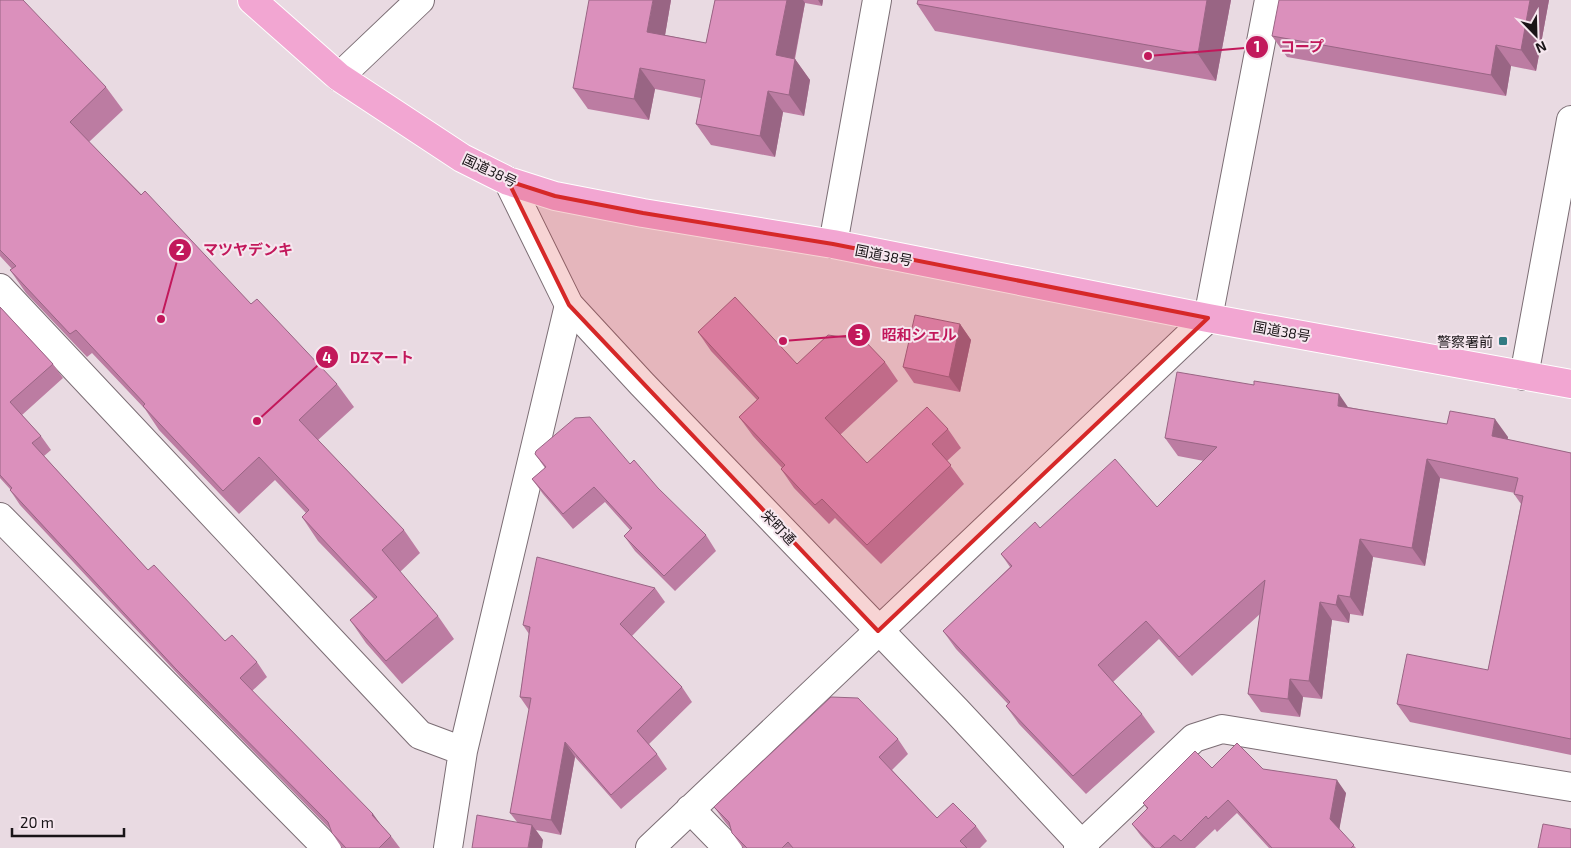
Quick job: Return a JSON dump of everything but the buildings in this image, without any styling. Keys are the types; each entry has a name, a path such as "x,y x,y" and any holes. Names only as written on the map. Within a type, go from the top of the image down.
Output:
{"highway":[{"name":"国道38号","path":"252,0 339,77 462,158 508,181 555,196 643,213 833,244 1208,318 1571,384"}],"street":[{"path":"339,77 420,0"},
{"path":"833,244 877,0"},
{"path":"650,848 1208,318 1269,0"},
{"path":"1524,376 1571,120"},
{"name":"栄町通","path":"508,181 570,305 642,384 1081,847"},
{"path":"0,288 420,735 463,750"},
{"path":"448,848 463,750 570,305"},
{"path":"0,517 328,848"},
{"path":"1081,847 1194,738 1222,728 1571,787"},
{"path":"690,809 728,848"}],"highlighted area":[{"path":"508,181 555,196 643,213 833,244 1208,318 878,631 569,305"}],"place":[{"name":"コープ","path":"1148,56"},
{"name":"マツヤデンキ","path":"161,319"},
{"name":"昭和シェル","path":"783,341"},
{"name":"警察署前","path":"1503,341"},
{"name":"DZマート","path":"257,421"}]}
